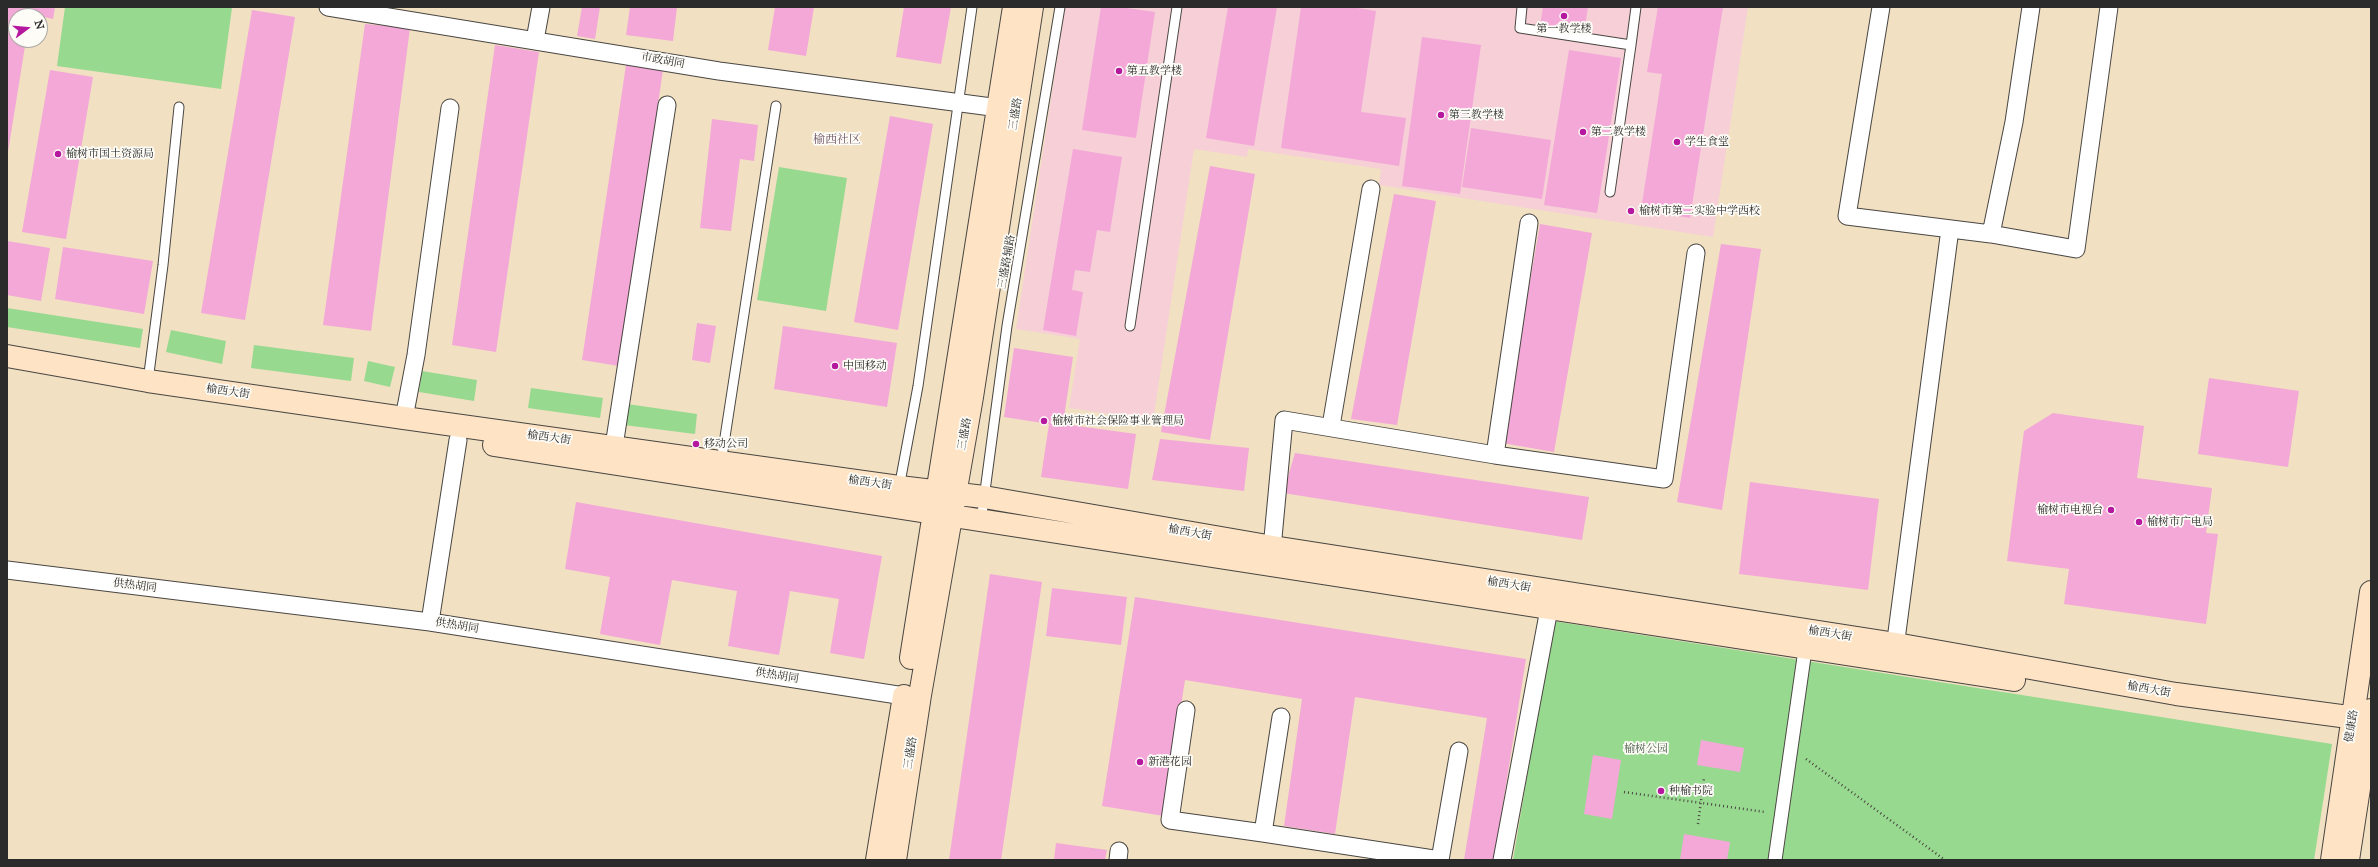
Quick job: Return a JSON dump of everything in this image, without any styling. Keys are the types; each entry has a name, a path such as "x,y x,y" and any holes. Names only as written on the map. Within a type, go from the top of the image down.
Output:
{"main road":[{"name":"三盛路","path":"876,860 904,696 946,493 1014,7"},
{"name":"三盛路","path":"946,493 973,389 1032,7"},
{"name":"榆西大街","path":"7,356 148,381 404,418 614,446 719,471"},
{"name":"榆西大街","path":"7,370 458,440 719,471 897,497 946,493 984,497 1272,556 1549,609 1805,650 1894,653"},
{"name":"榆西大街","path":"897,497 942,515 981,522 1272,556 1894,653 2365,724"},
{"name":"三盛路","path":"894,860 942,515"},
{"name":"健康路","path":"2348,860 2365,724 2371,592"},
{"name":"健康路","path":"2332,860 2365,724"}],"street":[{"name":"市政胡同","path":"328,7 422,14 535,40 719,71 958,104 999,108"},
{"path":"535,40 541,7"},
{"path":"1881,7 1846,216 1991,234 2076,249 2109,7"},
{"path":"1991,234 2014,122 2031,7"},
{"path":"614,446 667,105"},
{"path":"404,418 416,355 450,108"},
{"path":"1331,426 1371,189"},
{"path":"1495,454 1529,223"},
{"path":"1894,653 1950,229"},
{"path":"1272,556 1284,420 1331,426 1495,454 1664,479 1696,253"},
{"path":"430,622 458,440"},
{"name":"供热胡同","path":"7,570 430,622 904,696"},
{"path":"1502,860 1549,609"},
{"path":"1775,860 1805,650"},
{"path":"1186,710 1170,820 1440,860 1459,751"},
{"path":"1264,833 1281,717"}],"lane":[{"path":"897,497 919,378 972,7"},
{"name":"三盛路辅路","path":"981,522 1007,326 1060,7"},
{"path":"1130,326 1177,7"},
{"path":"1522,7 1520,28 1631,45"},
{"path":"1610,192 1636,7"},
{"path":"719,471 776,106"},
{"path":"148,381 163,265 179,107"}],"path":[{"path":"1791,748 1945,860"},
{"path":"1698,824 1704,778"},
{"path":"1624,792 1782,814"}],"shaded area":[{"name":"榆树市第二实验中学西校","path":"1065,7 1748,7 1713,237 1379,185 1381,169 1248,149 1247,157 1194,149 1153,421 1069,408 1080,339 1016,329"}],"green space":[{"path":"65,7 232,8 221,89 57,66"},
{"path":"779,167 847,178 826,311 757,300"},
{"path":"7,308 143,329 140,348 7,327"},
{"path":"171,330 226,341 222,364 166,352"},
{"path":"254,345 354,358 351,381 251,368"},
{"path":"368,361 395,367 390,387 364,381"},
{"path":"422,371 477,380 474,401 419,392"},
{"path":"531,388 603,398 600,418 528,408"},
{"path":"627,404 697,414 695,434 624,425"},
{"name":"榆树公园","path":"1553,621 2332,744 2314,860 1513,860"}],"building":[{"path":"7,7 55,7 53,19 48,18 48,8 8,8 8,48 25,48 8,152"},
{"path":"582,7 600,7 595,39 577,36"},
{"path":"630,7 677,7 673,41 626,35"},
{"path":"775,7 814,7 806,56 768,50"},
{"path":"904,7 951,7 941,64 896,57"},
{"name":"第五教学楼","path":"1101,7 1119,7 1155,12 1136,138 1082,130"},
{"path":"1228,7 1277,7 1254,146 1206,138"},
{"path":"1301,7 1351,7 1376,11 1361,112 1406,118 1399,166 1281,148"},
{"name":"第一教学楼","path":"1543,7 1588,7 1584,32 1540,26"},
{"name":"学生食堂","path":"1658,7 1723,7 1690,218 1641,210 1662,74 1647,72"},
{"path":"252,10 295,17 245,320 201,313"},
{"path":"365,24 410,28 371,331 323,325"},
{"name":"第三教学楼","path":"1422,37 1481,45 1460,194 1402,186"},
{"path":"495,45 539,52 496,352 452,345"},
{"name":"第二教学楼","path":"1569,50 1621,58 1597,213 1544,205"},
{"path":"626,65 663,70 619,366 582,360"},
{"name":"榆树市国土资源局","path":"50,70 93,77 66,239 22,232"},
{"path":"890,116 933,124 898,330 854,322"},
{"path":"712,119 758,125 754,161 740,159 731,231 700,228"},
{"path":"1471,128 1551,140 1542,199 1462,187"},
{"path":"1073,149 1122,157 1110,232 1097,230 1090,272 1075,270 1072,290 1083,292 1076,336 1043,330"},
{"path":"1210,166 1255,174 1210,440 1161,432"},
{"path":"1394,194 1436,201 1397,425 1351,419"},
{"path":"1540,224 1592,233 1554,452 1502,443"},
{"path":"7,241 50,248 41,301 7,295"},
{"path":"1721,244 1761,249 1722,510 1677,502"},
{"path":"63,247 153,261 144,314 55,299"},
{"path":"697,323 716,326 710,363 692,360"},
{"name":"中国移动","path":"783,326 897,343 887,407 774,389"},
{"name":"榆树市社会保险事业管理局","path":"1014,348 1073,357 1063,424 1136,434 1128,489 1041,477 1049,424 1004,417"},
{"path":"2209,378 2299,391 2288,467 2198,454"},
{"name":"榆树市电视台","path":"2053,413 2144,426 2137,478 2212,488 2206,533 2218,534 2206,624 2064,604 2069,569 2007,561 2024,431"},
{"path":"1160,439 1249,448 1244,491 1152,480"},
{"path":"1295,453 1589,497 1582,540 1283,493"},
{"path":"1750,482 1879,499 1868,590 1739,574"},
{"path":"576,502 882,556 864,659 830,653 839,599 790,591 779,655 728,646 737,591 672,580 660,645 600,634 610,577 565,569"},
{"path":"990,574 1042,582 1001,860 949,860"},
{"path":"1052,588 1127,597 1121,645 1046,636"},
{"name":"新港花园","path":"1135,597 1526,659 1494,860 1464,860 1487,718 1355,697 1335,834 1284,826 1302,699 1185,680 1164,816 1102,806"},
{"path":"1701,740 1744,748 1740,772 1697,765"},
{"path":"1593,755 1621,760 1612,819 1584,814"},
{"path":"1684,834 1730,842 1727,860 1680,860"},
{"path":"1056,843 1107,850 1105,860 1054,860"}],"place":[{"name":"第一教学楼","path":"1564,16"},
{"name":"第五教学楼","path":"1119,71"},
{"name":"第三教学楼","path":"1441,115"},
{"name":"第二教学楼","path":"1583,132"},
{"name":"学生食堂","path":"1677,142"},
{"name":"榆树市国土资源局","path":"58,154"},
{"name":"榆树市第二实验中学西校","path":"1631,211"},
{"name":"中国移动","path":"835,366"},
{"name":"榆树市社会保险事业管理局","path":"1044,421"},
{"name":"移动公司","path":"696,444"},
{"name":"榆树市电视台","path":"2111,510"},
{"name":"榆树市广电局","path":"2139,522"},
{"name":"新港花园","path":"1140,762"},
{"name":"种榆书院","path":"1661,791"}],"district":[{"name":"榆西社区","path":"837,140"}]}
